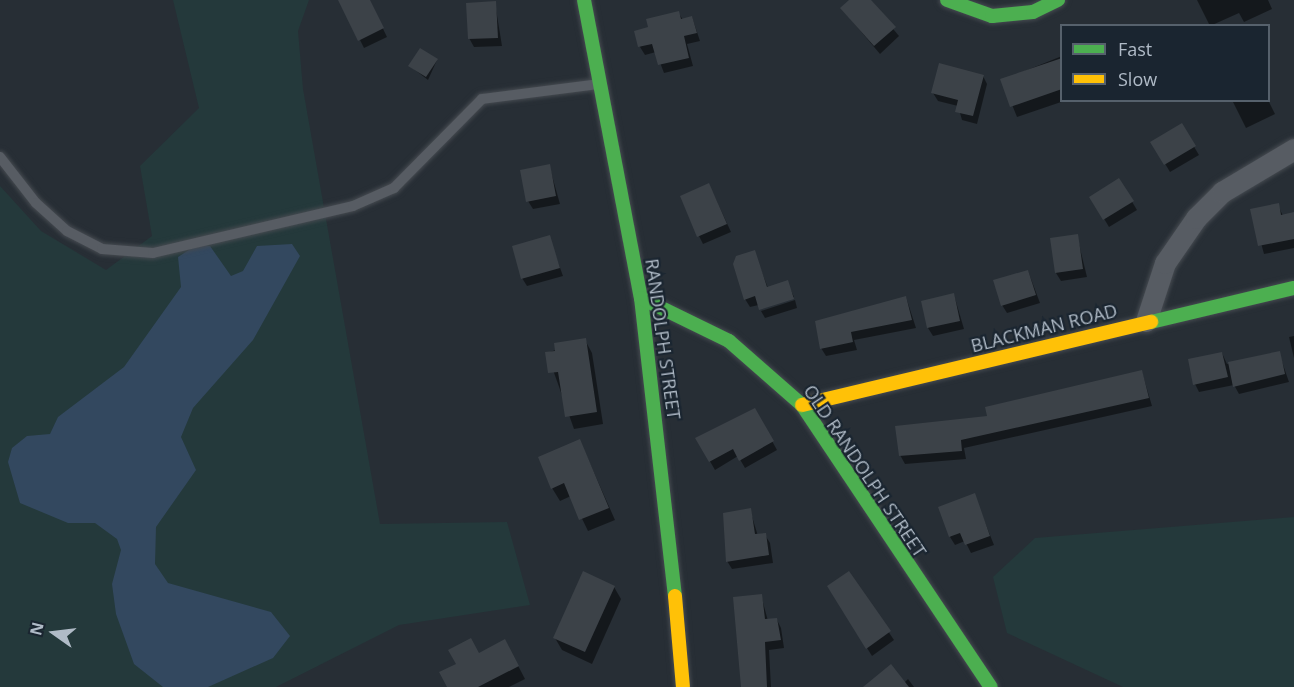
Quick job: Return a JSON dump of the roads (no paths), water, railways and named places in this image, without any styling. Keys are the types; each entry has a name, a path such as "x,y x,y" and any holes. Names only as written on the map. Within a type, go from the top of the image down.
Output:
{"street":[{"name":"RANDOLPH STREET","path":"584,0 602,84 640,298 664,470 683,687"},
{"path":"947,0 992,16 1033,12 1058,0"},
{"path":"1146,321 1165,263 1196,218 1222,192 1294,149"},
{"name":"BLACKMAN ROAD","path":"802,405 1146,321 1294,288"},
{"name":"OLD RANDOLPH STREET","path":"640,298 729,341 802,405 991,687"}],"lane":[{"path":"0,157 36,203 67,231 102,249 153,253 380,195 407,177 468,110 490,96 602,84"}],"water":[{"path":"198,244 210,246 231,276 243,271 257,246 292,244 300,256 253,340 193,408 181,437 196,470 156,527 155,564 168,583 271,612 290,636 273,658 208,687 163,687 134,664 116,614 112,584 121,550 117,539 95,523 68,523 20,503 8,462 12,448 27,436 50,434 58,417 124,367 181,287 178,257"}]}
